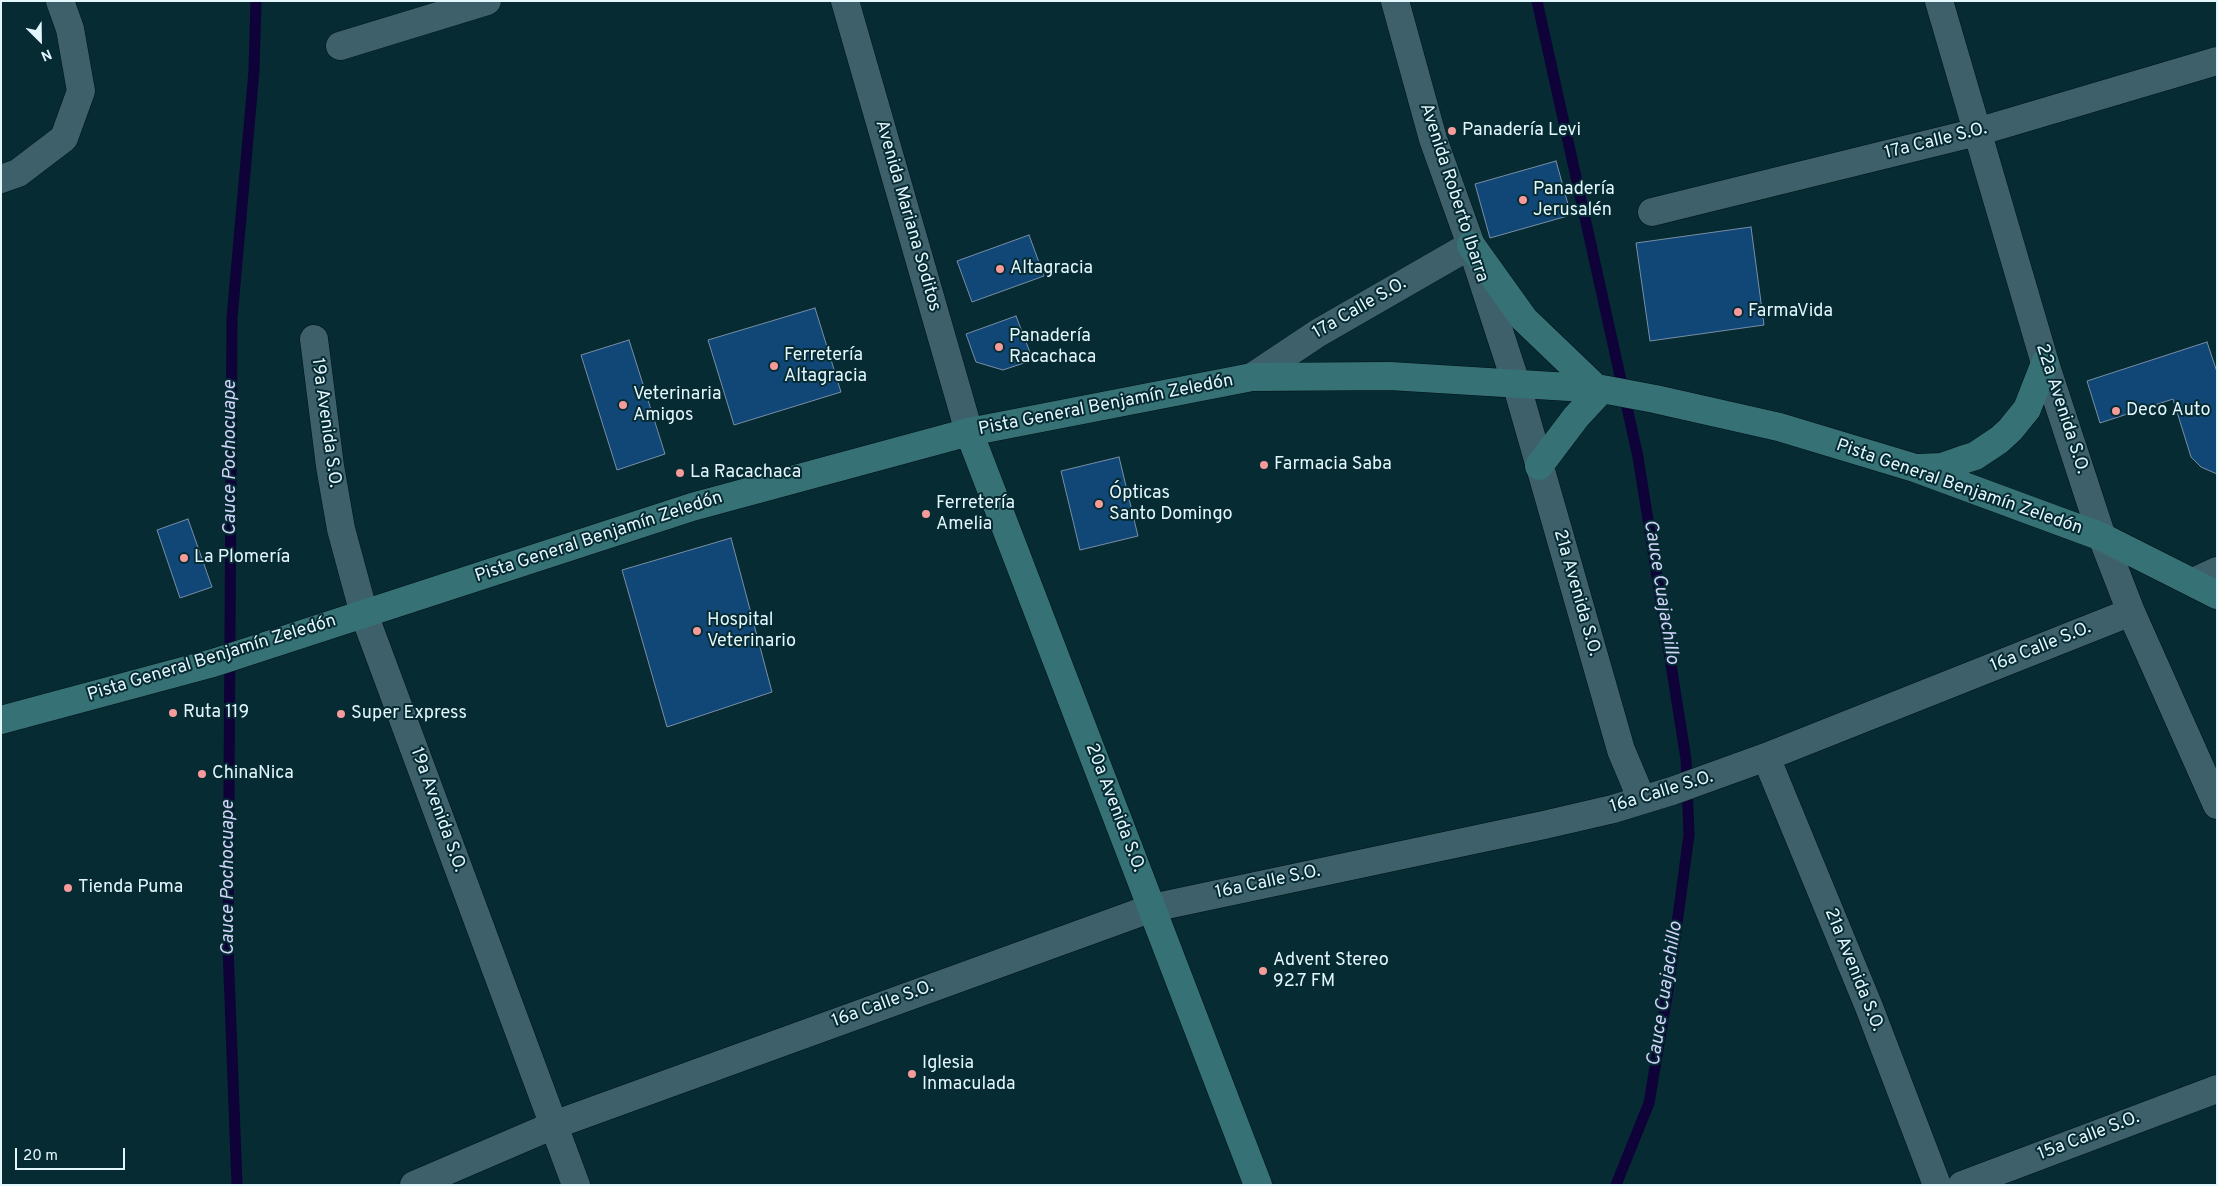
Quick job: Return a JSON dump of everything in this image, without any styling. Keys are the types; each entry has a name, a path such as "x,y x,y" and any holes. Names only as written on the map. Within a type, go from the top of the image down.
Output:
{"main road":[{"path":"1471,245 1524,319 1603,389 1576,417 1539,466"},
{"path":"1915,468 1942,467 1975,456 1999,440 2027,409 2045,363"},
{"name":"Pista General Benjamín Zeledón","path":"1,720 213,663 692,507 969,432 1252,378 1390,376 1603,389 1655,399 1779,427 1915,468 2205,576 2217,595"},
{"name":"20a Avenida S.O.","path":"969,432 1258,1185"}],"street":[{"path":"1,179 18,172 64,138 81,91 70,29 60,1"},
{"path":"340,46 486,1"},
{"name":"Avenida Mariana Soditos","path":"845,1 969,432"},
{"name":"Avenida Roberto Ibarra","path":"1395,1 1433,139 1471,245 1516,383"},
{"name":"22a Avenida S.O.","path":"1939,1 2045,363 2102,537 2131,612 2217,805"},
{"name":"17a Calle S.O.","path":"1652,212 1977,132 2217,61"},
{"name":"17a Calle S.O.","path":"1252,378 1318,333 1471,245"},
{"name":"19a Avenida S.O.","path":"314,339 330,466 341,529 364,614 576,1185"},
{"name":"21a Avenida S.O.","path":"1516,383 1620,750 1642,800"},
{"name":"16a Calle S.O.","path":"414,1185 554,1125 1152,908 1544,825 1672,792 1766,757 2131,612"},
{"name":"21a Avenida S.O.","path":"1766,757 1869,1007 1937,1185"},
{"name":"15a Calle S.O.","path":"1962,1185 2217,1089"}],"building":[{"name":"Panadería Jerusalén","path":"1556,161 1571,215 1490,238 1475,184"},
{"path":"1751,227 1764,325 1650,341 1636,243"},
{"name":"Altagracia","path":"1029,235 1044,276 972,302 957,261"},
{"name":"Ferretería Altagracia","path":"815,308 841,392 734,425 708,340"},
{"name":"Panadería Racachaca","path":"1016,316 1033,360 1003,370 976,362 966,334"},
{"name":"Veterinaria Amigos","path":"629,340 665,454 617,470 581,355"},
{"name":"Deco Auto","path":"2207,342 2217,372 2217,474 2201,467 2191,457 2173,399 2100,423 2087,381"},
{"name":"Ópticas Santo Domingo","path":"1119,457 1138,536 1080,550 1061,471"},
{"name":"La Plomería","path":"188,519 212,587 180,598 157,530"},
{"name":"Hospital Veterinario","path":"731,538 772,692 667,727 622,570"}],"waterway":[{"name":"Cauce Pochocuape","path":"237,1185 228,947 232,318 254,71 256,1"},
{"name":"Cauce Cuajachillo","path":"1537,1 1638,457 1686,759 1689,835 1668,990 1649,1103 1616,1185"}],"place":[{"name":"Panadería Levi","path":"1452,131"},
{"name":"Panadería Jerusalén","path":"1523,200"},
{"name":"Altagracia","path":"1000,269"},
{"name":"FarmaVida","path":"1738,312"},
{"name":"Panadería Racachaca","path":"999,347"},
{"name":"Ferretería Altagracia","path":"774,366"},
{"name":"Veterinaria Amigos","path":"623,405"},
{"name":"Deco Auto","path":"2116,411"},
{"name":"Farmacia Saba","path":"1264,465"},
{"name":"La Racachaca","path":"680,473"},
{"name":"Ópticas Santo Domingo","path":"1099,504"},
{"name":"Ferretería Amelia","path":"926,514"},
{"name":"La Plomería","path":"184,558"},
{"name":"Hospital Veterinario","path":"697,631"},
{"name":"Ruta 119","path":"173,713"},
{"name":"Super Express","path":"341,714"},
{"name":"ChinaNica","path":"202,774"},
{"name":"Tienda Puma","path":"68,888"},
{"name":"Advent Stereo 92.7 FM","path":"1263,971"},
{"name":"Iglesia Inmaculada","path":"912,1074"}]}
